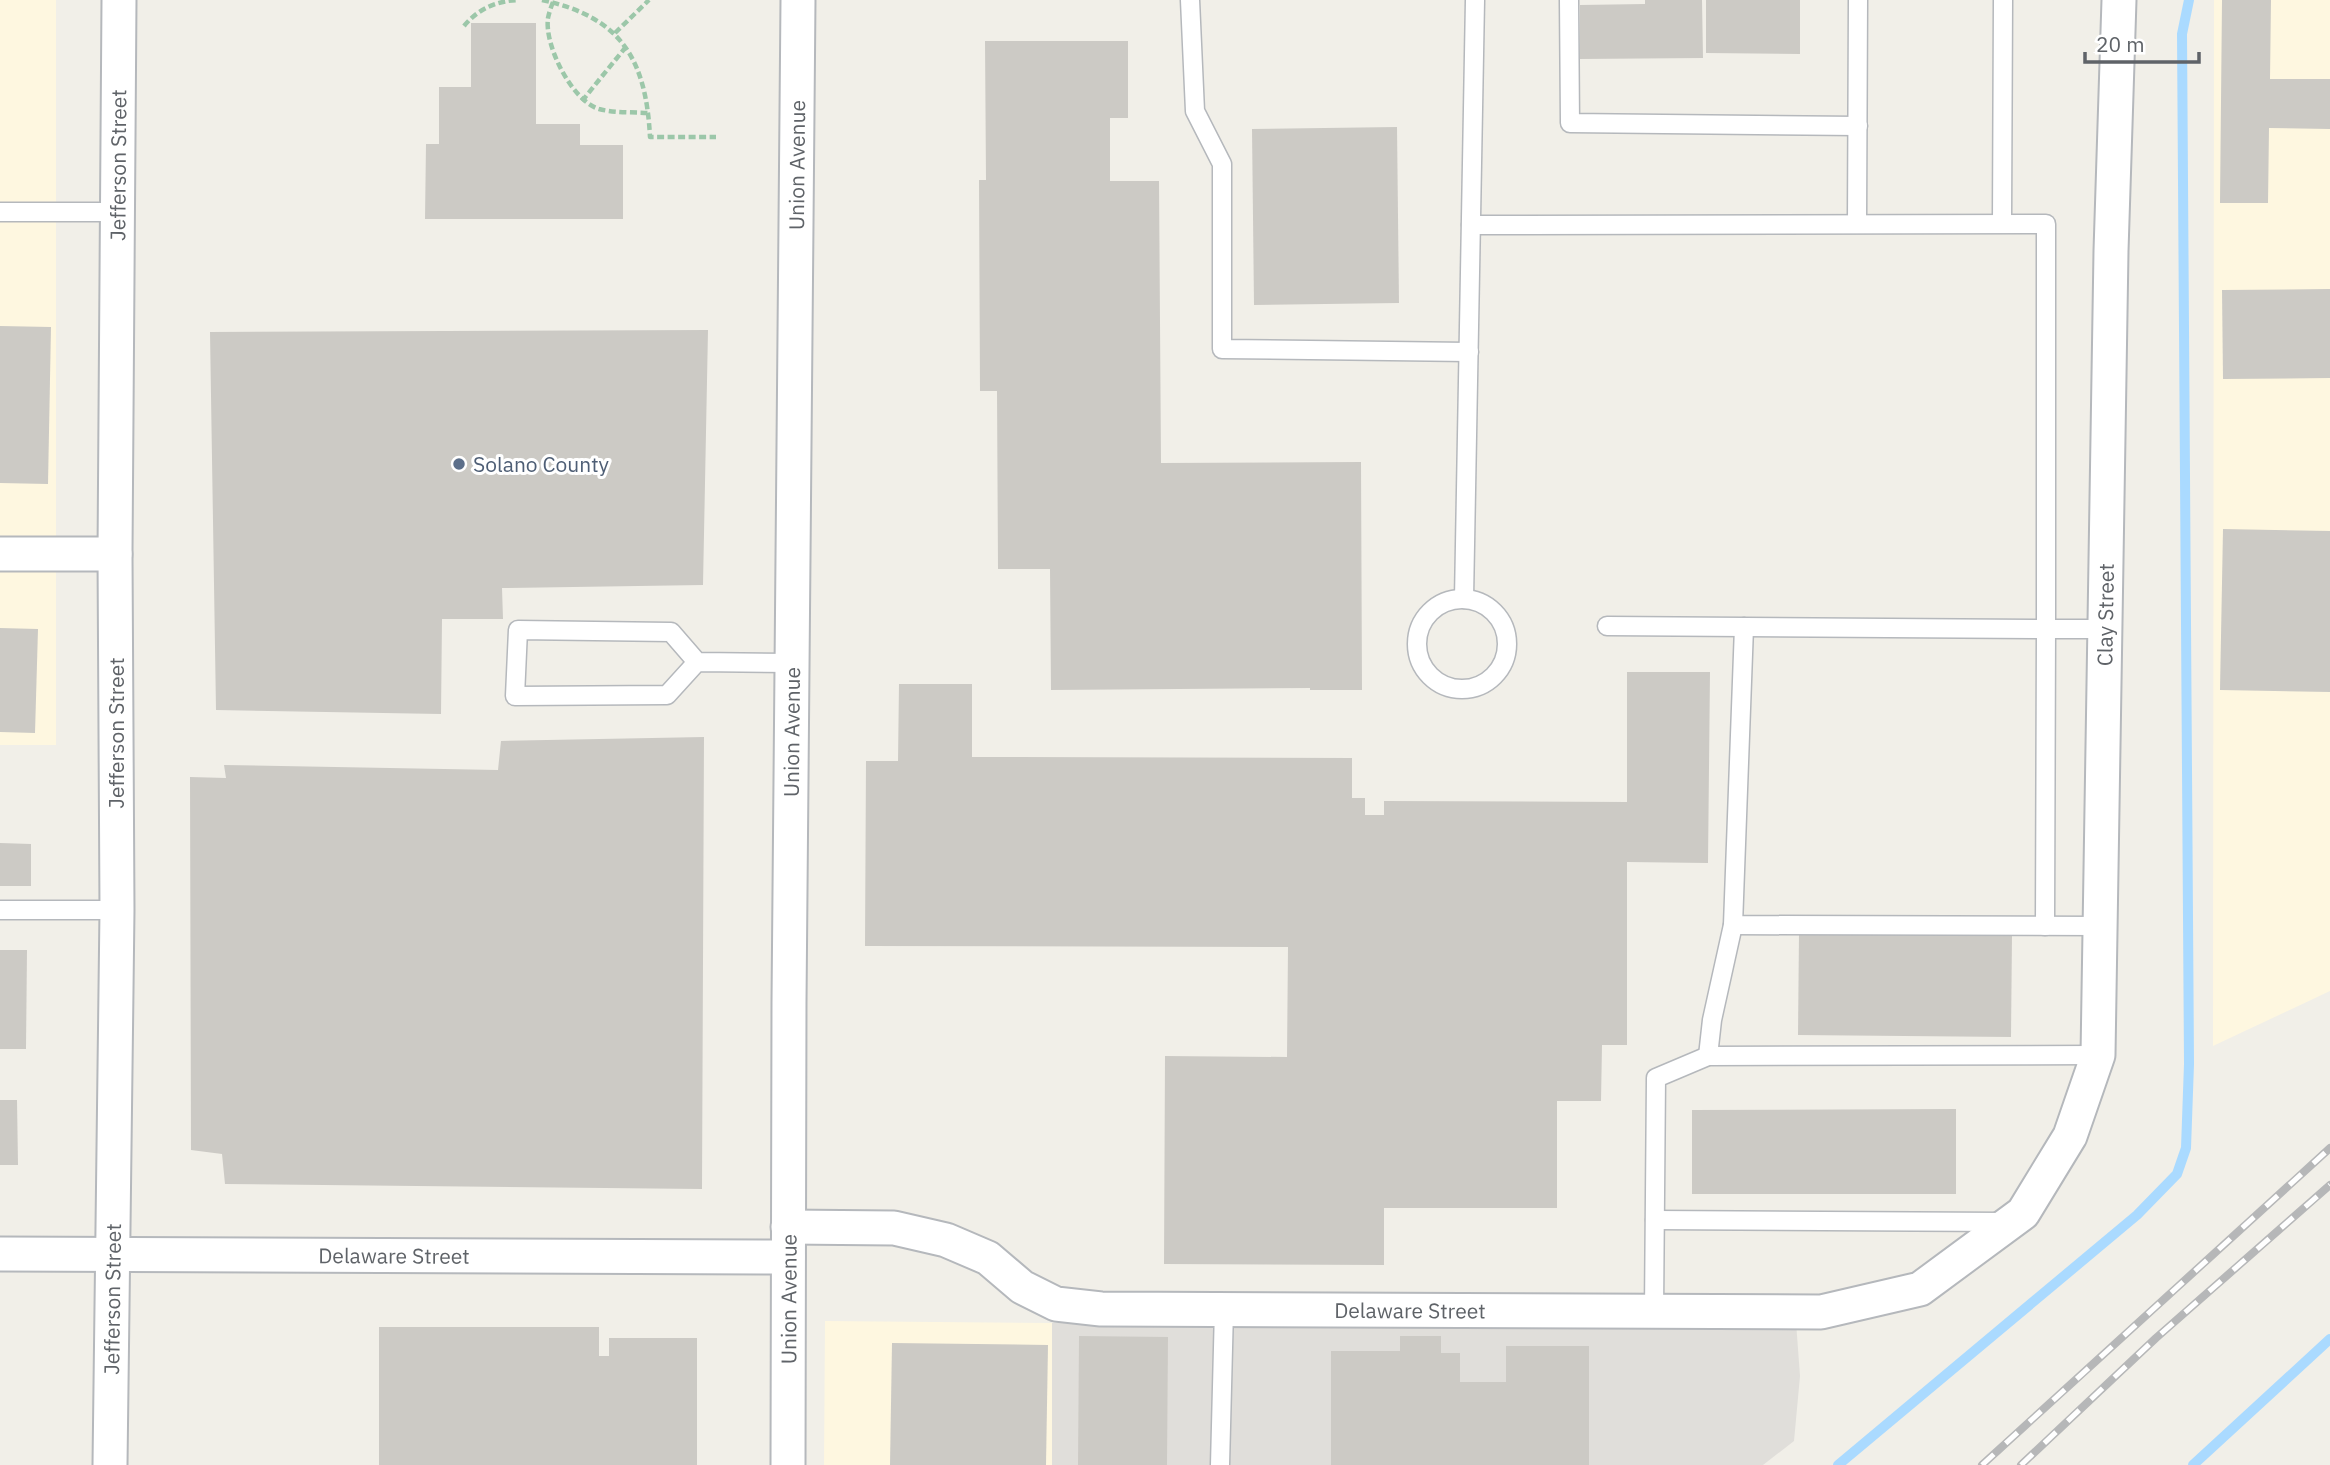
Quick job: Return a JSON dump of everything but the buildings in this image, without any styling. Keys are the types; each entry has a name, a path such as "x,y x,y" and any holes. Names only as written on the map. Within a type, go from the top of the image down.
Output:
{"street":[{"name":"Jefferson Street","path":"110,1465 117,910 115,554 119,0"},
{"name":"Union Avenue","path":"788,1465 791,663 798,0"},
{"name":"Clay Street","path":"2017,1217 2070,1136 2098,1055 2111,251 2119,0"},
{"path":"0,554 115,554"},
{"name":"Delaware Street","path":"0,1254 113,1255 788,1242 894,1228 946,1240 988,1258 1022,1287 1056,1304 1101,1309 1821,1312 1920,1289 2017,1217"}],"lane":[{"path":"1191,0 1195,111 1222,164 1222,349 1469,352"},
{"path":"1464,599 1475,0"},
{"path":"1569,0 1570,123 1858,125"},
{"path":"1857,223 1858,0"},
{"path":"2002,222 2003,0"},
{"path":"0,212 118,212"},
{"path":"1471,225 2046,224 2045,926"},
{"path":"1464,599 1483,603 1497,615 1506,631 1507,650 1501,668 1489,682 1471,689 1452,689 1434,682 1422,667 1416,652 1416,635 1423,620 1434,608 1448,601 1464,599"},
{"path":"1607,626 2104,629"},
{"path":"1708,1056 1712,1020 1733,925 1744,627"},
{"path":"697,662 671,632 518,630 515,696 667,695 697,662 791,663"},
{"path":"0,910 117,910"},
{"path":"1733,925 2099,926"},
{"path":"1654,1311 1657,1078 1708,1056 2098,1055"},
{"path":"1654,1220 2017,1217"},
{"path":"1220,1465 1224,1309"}],"path":[{"path":"464,26 474,15 501,1 518,0"},
{"path":"542,0 573,7 597,19 615,33 636,67 649,113 650,138 716,137"},
{"path":"615,33 649,0"},
{"path":"553,2 548,20 551,44 565,78 582,101 600,109 649,113"},
{"path":"582,101 625,48"}],"shaded area":[{"path":"0,0 56,0 56,745 0,745"},
{"path":"2214,0 2330,0 2330,991 2213,1046"},
{"path":"825,1321 1052,1323 1052,1465 824,1465"},
{"path":"1796,1322 1800,1376 1794,1441 1763,1465 1052,1465 1052,1323"}],"waterway":[{"path":"1838,1465 2137,1215 2177,1174 2186,1148 2189,1064 2182,34 2189,0"},
{"path":"2193,1465 2330,1339"}],"railway":[{"path":"1982,1465 2330,1148"},
{"path":"2021,1465 2156,1338 2330,1185"}],"place":[{"name":"Solano County","path":"459,464"}]}
